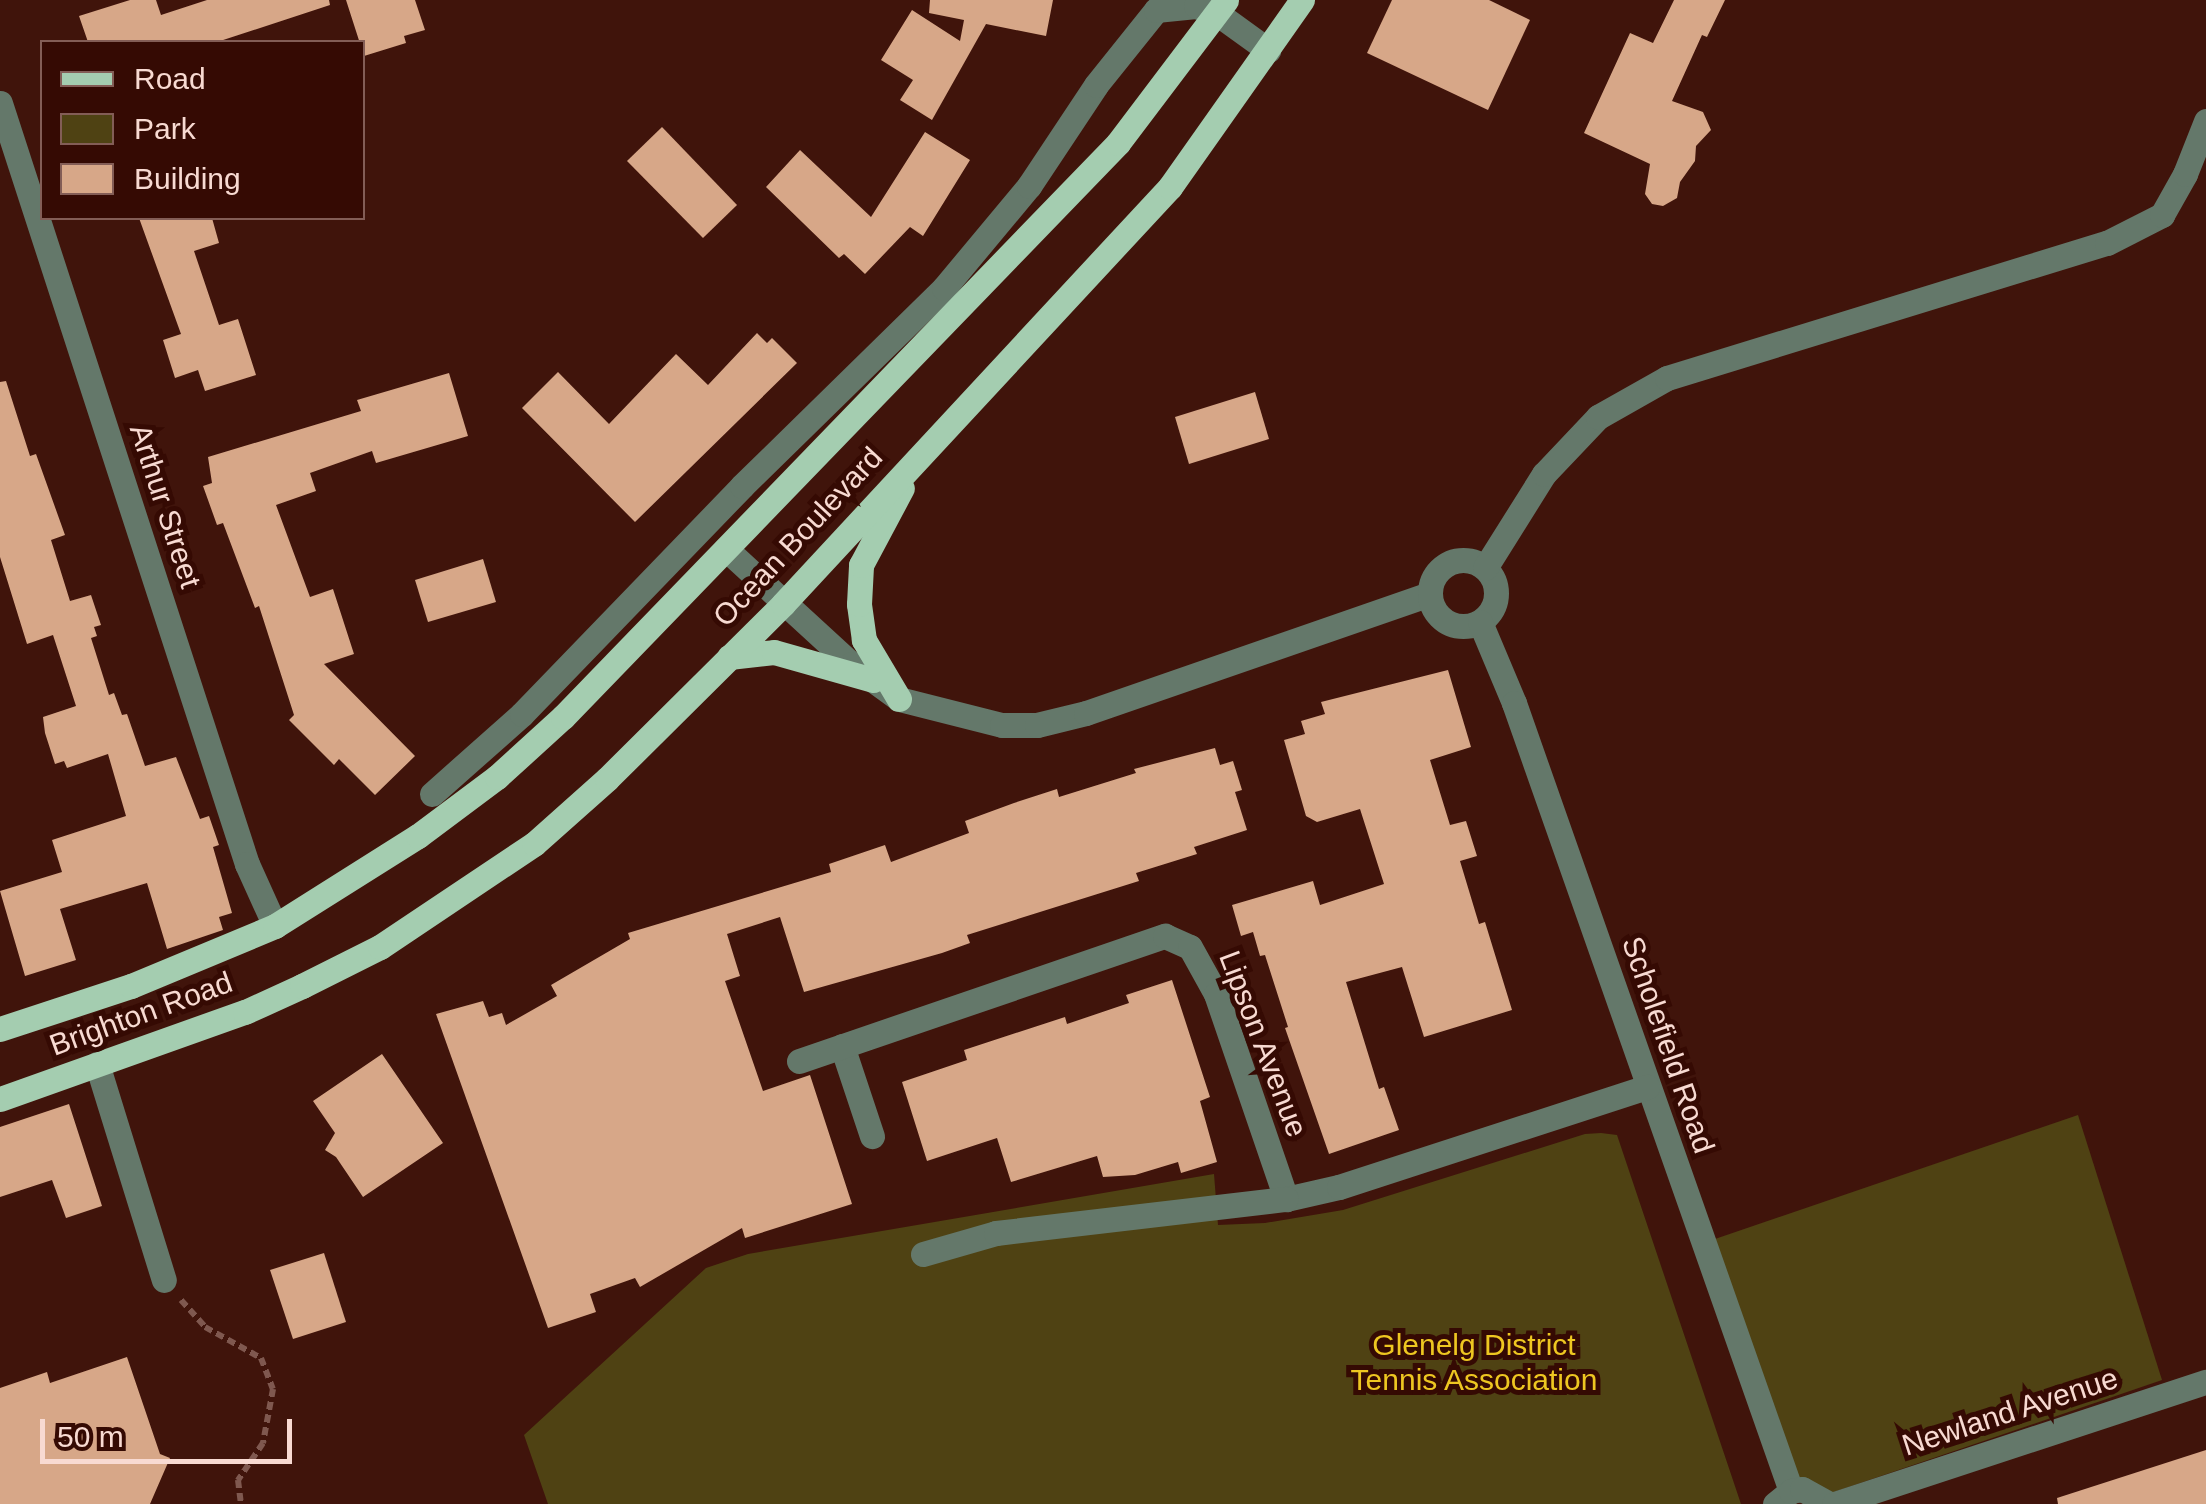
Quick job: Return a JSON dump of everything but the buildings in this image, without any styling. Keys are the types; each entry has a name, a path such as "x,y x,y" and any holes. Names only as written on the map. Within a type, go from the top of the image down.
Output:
{"main road":[{"name":"Ocean Boulevard","path":"302,986 380,947 534,844 729,658 1170,187 1302,0"},
{"name":"Ocean Boulevard","path":"274,926 418,836 496,777 563,717 1118,142 1222,7"},
{"path":"899,700 864,640 858,604 861,566 919,457"},
{"path":"729,658 774,652 872,680"},
{"name":"Brighton Road","path":"0,1030 131,986 274,926"},
{"name":"Brighton Road","path":"0,1099 244,1012 302,986"}],"street":[{"path":"432,794 522,714 742,486 944,288 1028,186 1142,23 1156,10 1173,5 1222,7 1268,50"},
{"name":"Arthur Street","path":"0,103 247,864 274,926"},
{"path":"1484,568 1544,474 1598,416 1667,378 2107,243 2162,214 2185,174 2206,121"},
{"path":"726,549 783,604 899,700 1002,726 1037,725 1430,594"},
{"path":"1452,562 1475,562 1492,578 1495,602 1480,622 1466,626 1441,618 1430,594 1432,580 1452,562"},
{"name":"Scholefield Road","path":"1480,622 1514,702 1648,1087 1783,1498"},
{"name":"Lipson Avenue","path":"799,1061 1165,936 1190,947 1216,994 1286,1199"},
{"path":"842,1046 872,1136"},
{"path":"96,1064 164,1280"},
{"path":"923,1254 996,1232 1286,1199 1339,1187 1648,1087"},
{"name":"Newland Avenue","path":"1832,1504 2206,1382"},
{"path":"1783,1498 1814,1491 1832,1504"}],"path":[{"path":"164,1280 205,1327 261,1358 273,1390 263,1444 238,1480 241,1504"}],"green space":[{"path":"2078,1115 2162,1380 1831,1493 1798,1481 1715,1239"},
{"name":"Glenelg District Tennis Association","path":"1585,1134 1617,1135 1741,1504 548,1504 524,1435 706,1268 748,1254 1214,1174 1218,1225 1265,1223 1343,1210"}]}
